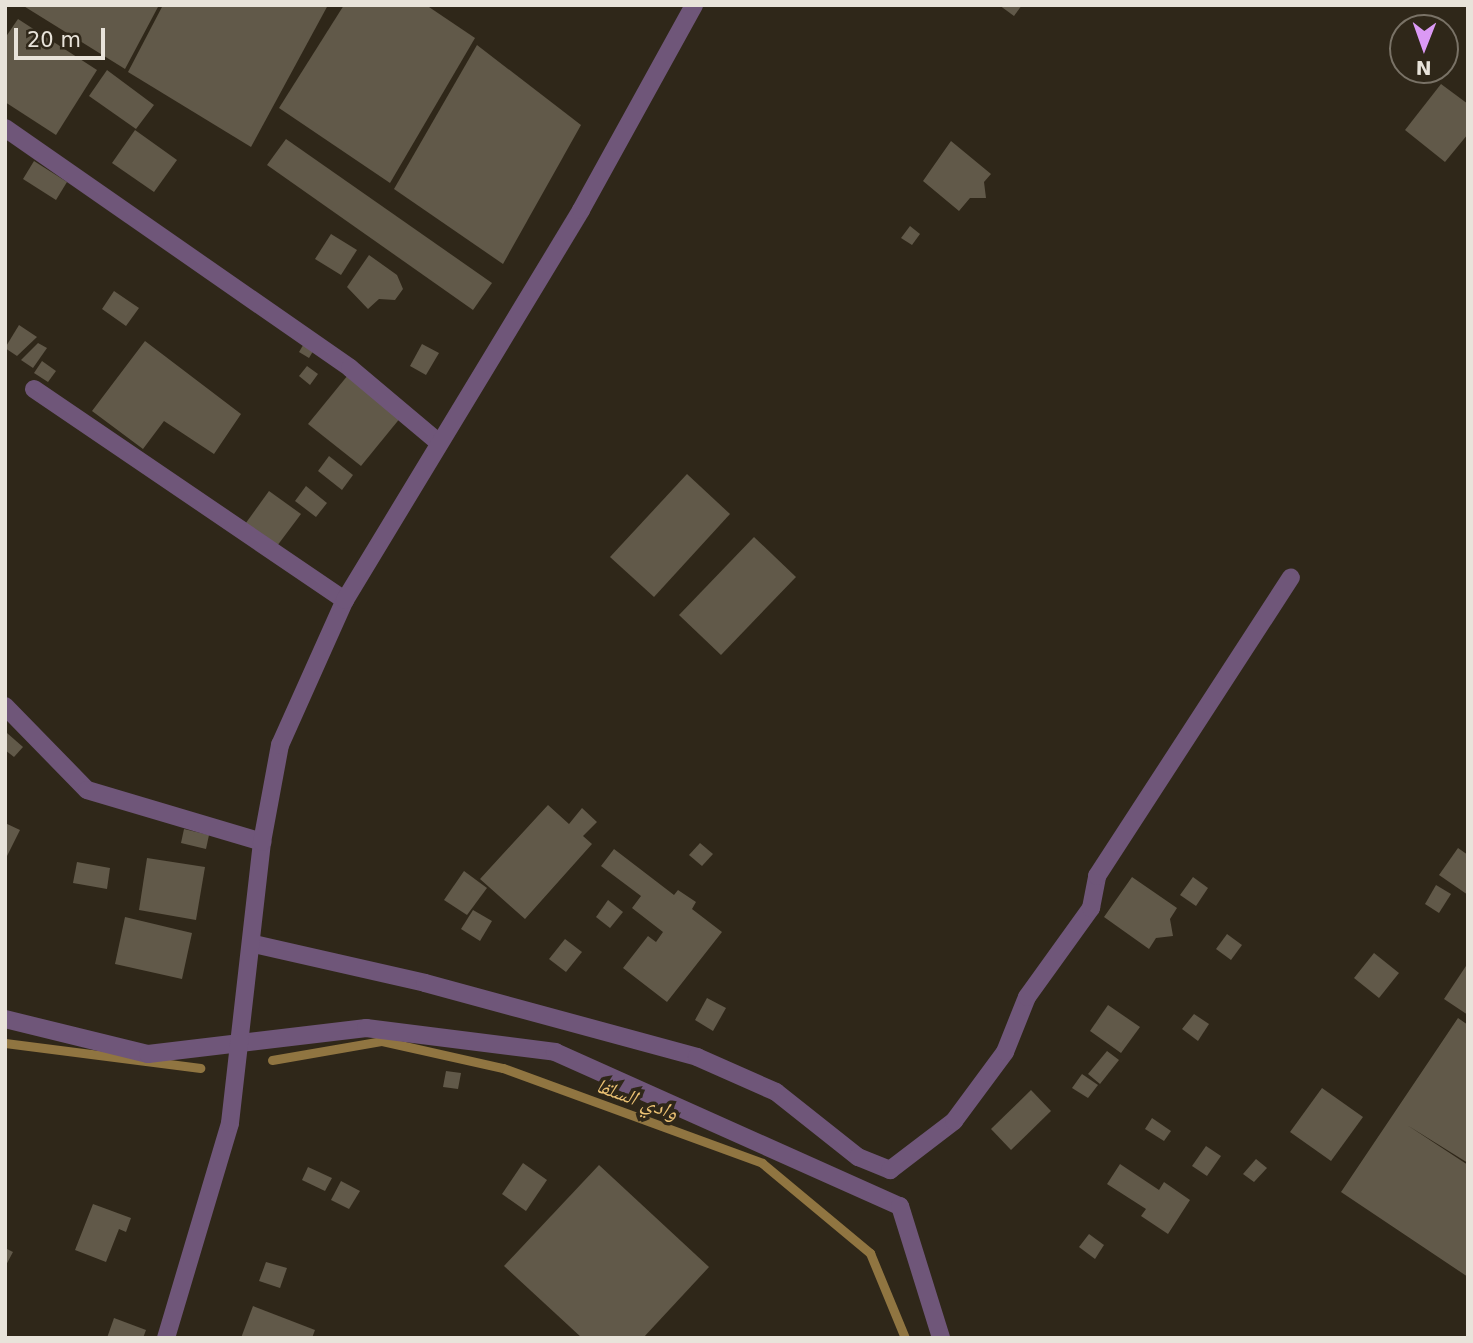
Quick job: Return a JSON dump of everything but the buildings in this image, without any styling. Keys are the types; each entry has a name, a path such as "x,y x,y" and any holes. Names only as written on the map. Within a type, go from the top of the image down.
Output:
{"street":[{"path":"166,1338 230,1123 254,944 262,842 280,745 345,600 437,441 581,210 694,5"},
{"path":"5,128 350,368 437,441"},
{"path":"34,389 345,600"},
{"path":"254,944 425,983 696,1058 776,1092 858,1157 890,1170 954,1121 1005,1052 1027,997 1091,908 1097,876 1291,577"},
{"path":"5,706 87,790 262,842"},
{"path":"5,1019 148,1054 240,1048 366,1028 555,1052 900,1206 941,1338"}],"waterway":[{"name":"وادي السلقا","path":"272,1060 382,1041 503,1068 762,1163 870,1253 905,1338"},
{"name":"وادي السلقا","path":"5,1043 200,1068"}]}
